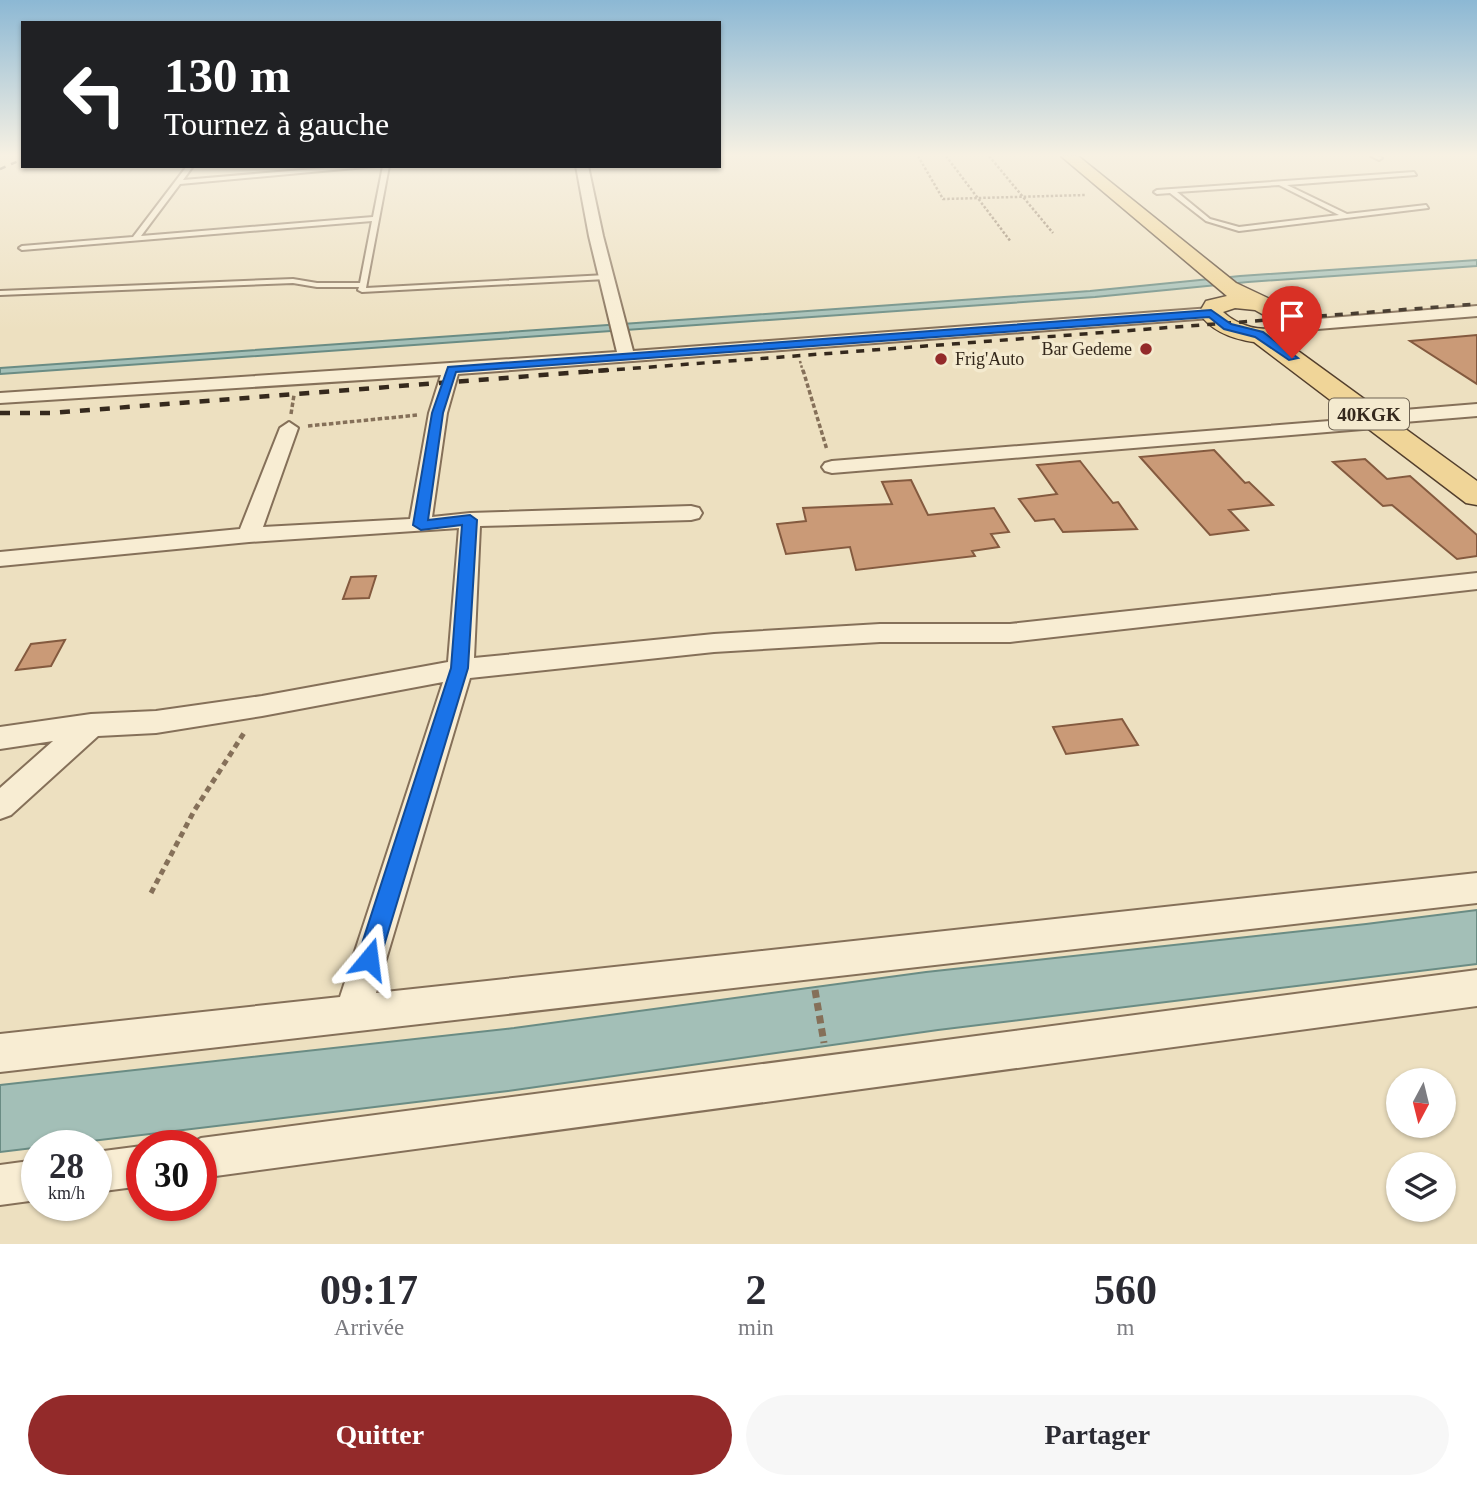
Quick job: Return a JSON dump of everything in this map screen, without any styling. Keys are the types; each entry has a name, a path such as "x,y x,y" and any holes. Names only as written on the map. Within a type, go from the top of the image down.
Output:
{"main road":[{"path":"1119,214 1202,288 1213,310"},
{"path":"1142,214 1228,288 1255,303"},
{"name":"40KGK","path":"1292,327 1279,334 1259,334 1227,326 1213,310 1235,301 1255,303 1289,317 1292,327 1477,496"},
{"name":"40KGK","path":"1259,334 1392,420 1477,469"}],"street":[{"path":"592,214 626,355"},
{"path":"0,398 452,369 1213,310"},
{"path":"1292,327 1477,311"},
{"path":"421,525 438,413 452,369"},
{"path":"832,467 1392,420 1477,410"},
{"path":"249,536 289,428"},
{"path":"0,559 249,536 470,520 691,513"},
{"path":"353,1012 392,879 460,668 470,520"},
{"path":"0,738 92,725 156,722 262,706 460,668 714,643 880,633 1010,633 1477,580"},
{"path":"0,806 92,725"},
{"path":"0,1053 1477,888"},
{"path":"217,1156 1477,988"},
{"path":"0,1185 21,1182"}],"lane":[{"path":"136,238 154,214"},
{"path":"375,214 362,290 365,291 606,276"},
{"path":"1200,214 1208,220 1239,229 1377,214"},
{"path":"1341,214 1349,218"},
{"path":"22,248 374,219"},
{"path":"0,293 293,281 317,285 363,285"}],"path":[{"path":"989,214 1011,242"},
{"path":"1037,214 1053,233"},
{"path":"793,344 832,467"},
{"path":"301,379 295,394 289,428 438,413"},
{"path":"151,892 175,840 203,793 262,706"},
{"path":"809,962 830,1073"}],"water":[{"path":"1477,260 1477,266 1248,282 1095,297 0,374 0,368 1090,291 1240,276"},
{"path":"1477,910 1477,964 938,1030 508,1091 183,1130 126,1130 126,1137 112,1139 112,1130 21,1130 21,1149 0,1152 0,1085 514,1028 926,972"}],"building":[{"path":"1477,335 1477,384 1410,341"},
{"path":"1214,450 1245,483 1249,482 1273,505 1229,510 1248,530 1210,535 1140,457"},
{"path":"1365,459 1387,479 1410,476 1477,535 1477,556 1457,559 1392,505 1383,506 1333,462"},
{"path":"1080,461 1113,503 1118,502 1137,529 1063,532 1054,519 1035,521 1019,499 1057,494 1037,465"},
{"path":"911,480 928,515 994,508 1009,532 991,534 999,547 972,551 975,556 856,570 850,547 786,554 777,524 806,521 803,508 892,504 882,482"},
{"path":"376,576 369,598 343,599 351,577"},
{"path":"65,640 51,666 16,670 31,644"},
{"path":"1122,719 1138,745 1066,754 1053,727"}],"railway":[{"path":"585,372 1477,304"},
{"path":"0,413 50,413 608,370"}],"place":[{"name":"Bar Gedeme","path":"1146,349"},
{"name":"Frig'Auto","path":"941,359"}],"route":[{"path":"369,959 460,668 470,520 421,525 438,413 452,369 1211,313 1227,326 1259,334 1292,358"}]}
